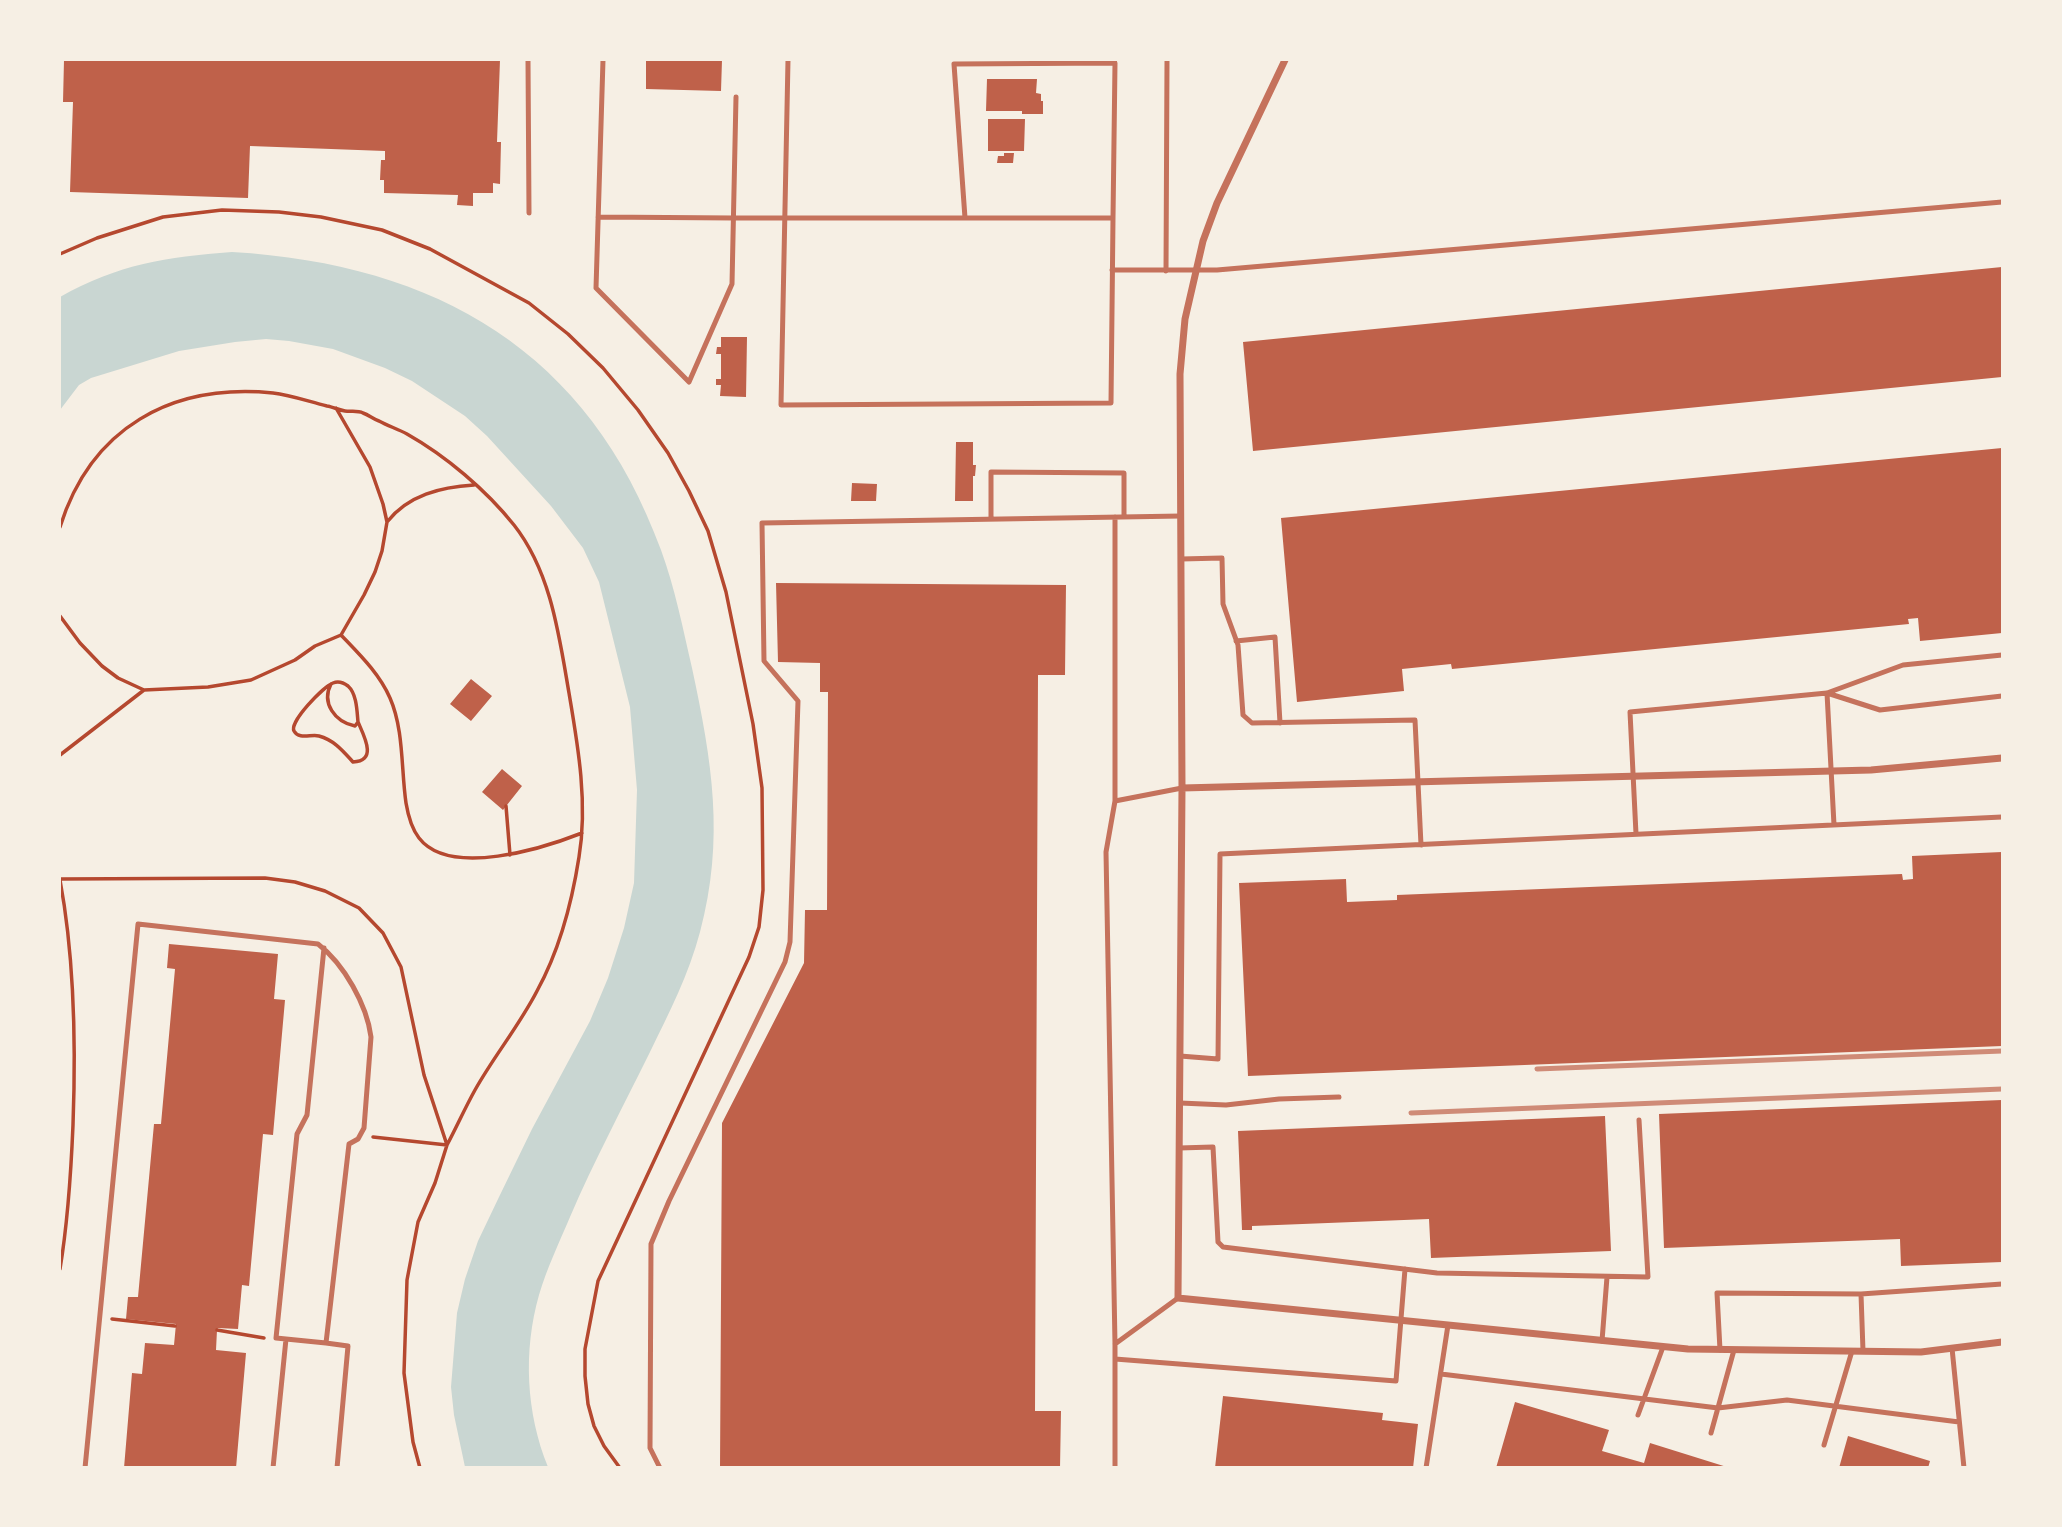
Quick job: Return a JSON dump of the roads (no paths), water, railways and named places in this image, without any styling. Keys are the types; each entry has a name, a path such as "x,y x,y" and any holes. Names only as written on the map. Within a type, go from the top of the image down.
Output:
{"street":[{"path":"1285,60 1217,203 1203,241 1185,319 1180,374 1182,789 1178,1298 1663,1347 1922,1352 2003,1342"},
{"path":"1182,789 1871,770 2003,758"}],"lane":[{"path":"528,60 529,212"},
{"path":"603,60 596,289 689,382 732,284 736,97"},
{"path":"788,60 781,405 1111,403 1115,63 954,64 965,218"},
{"path":"1166,271 1167,60"},
{"path":"1112,270 1196,271 2003,202"},
{"path":"598,217 1113,218"},
{"path":"990,519 991,472 1124,473 1124,516"},
{"path":"660,1468 650,1448 651,1244 668,1201 785,962 790,942 797,701 764,661 762,523 1181,516"},
{"path":"1115,517 1115,801 1106,852 1115,1468"},
{"path":"1181,559 1222,558 1223,604 1237,641 1243,715 1252,723 1415,720 1421,845"},
{"path":"1237,641 1275,637 1280,723"},
{"path":"1636,834 1630,712 1827,693 1903,665 2003,655"},
{"path":"1827,693 1880,710 2003,696"},
{"path":"1827,693 1834,825"},
{"path":"1115,801 1182,789"},
{"path":"1180,1056 1219,1059 1220,854 2003,817"},
{"path":"85,1468 138,924 318,944 346,975 369,1024 371,1037 364,1128 349,1144 326,1343"},
{"path":"324,948 307,1115 297,1134 276,1338 348,1346 337,1468"},
{"path":"1180,1103 1226,1105 1279,1099 1339,1097"},
{"path":"1179,1148 1213,1147 1218,1242 1223,1247 1437,1273 1648,1277 1640,1120"},
{"path":"1115,1359 1396,1381 1405,1269"},
{"path":"1602,1340 1607,1276"},
{"path":"1720,1350 1717,1293 1861,1294 2003,1284"},
{"path":"1861,1294 1863,1351"},
{"path":"1115,1344 1178,1298"},
{"path":"1426,1468 1448,1325"},
{"path":"273,1468 286,1340"},
{"path":"1638,1415 1663,1347"},
{"path":"1952,1348 1964,1468"},
{"path":"1711,1433 1734,1350"},
{"path":"1824,1445 1852,1351"},
{"path":"1441,1374 1718,1408 1787,1399 1959,1422"}],"railway":[{"path":"1537,1069 2002,1051"},
{"path":"1411,1113 2002,1089"}]}
